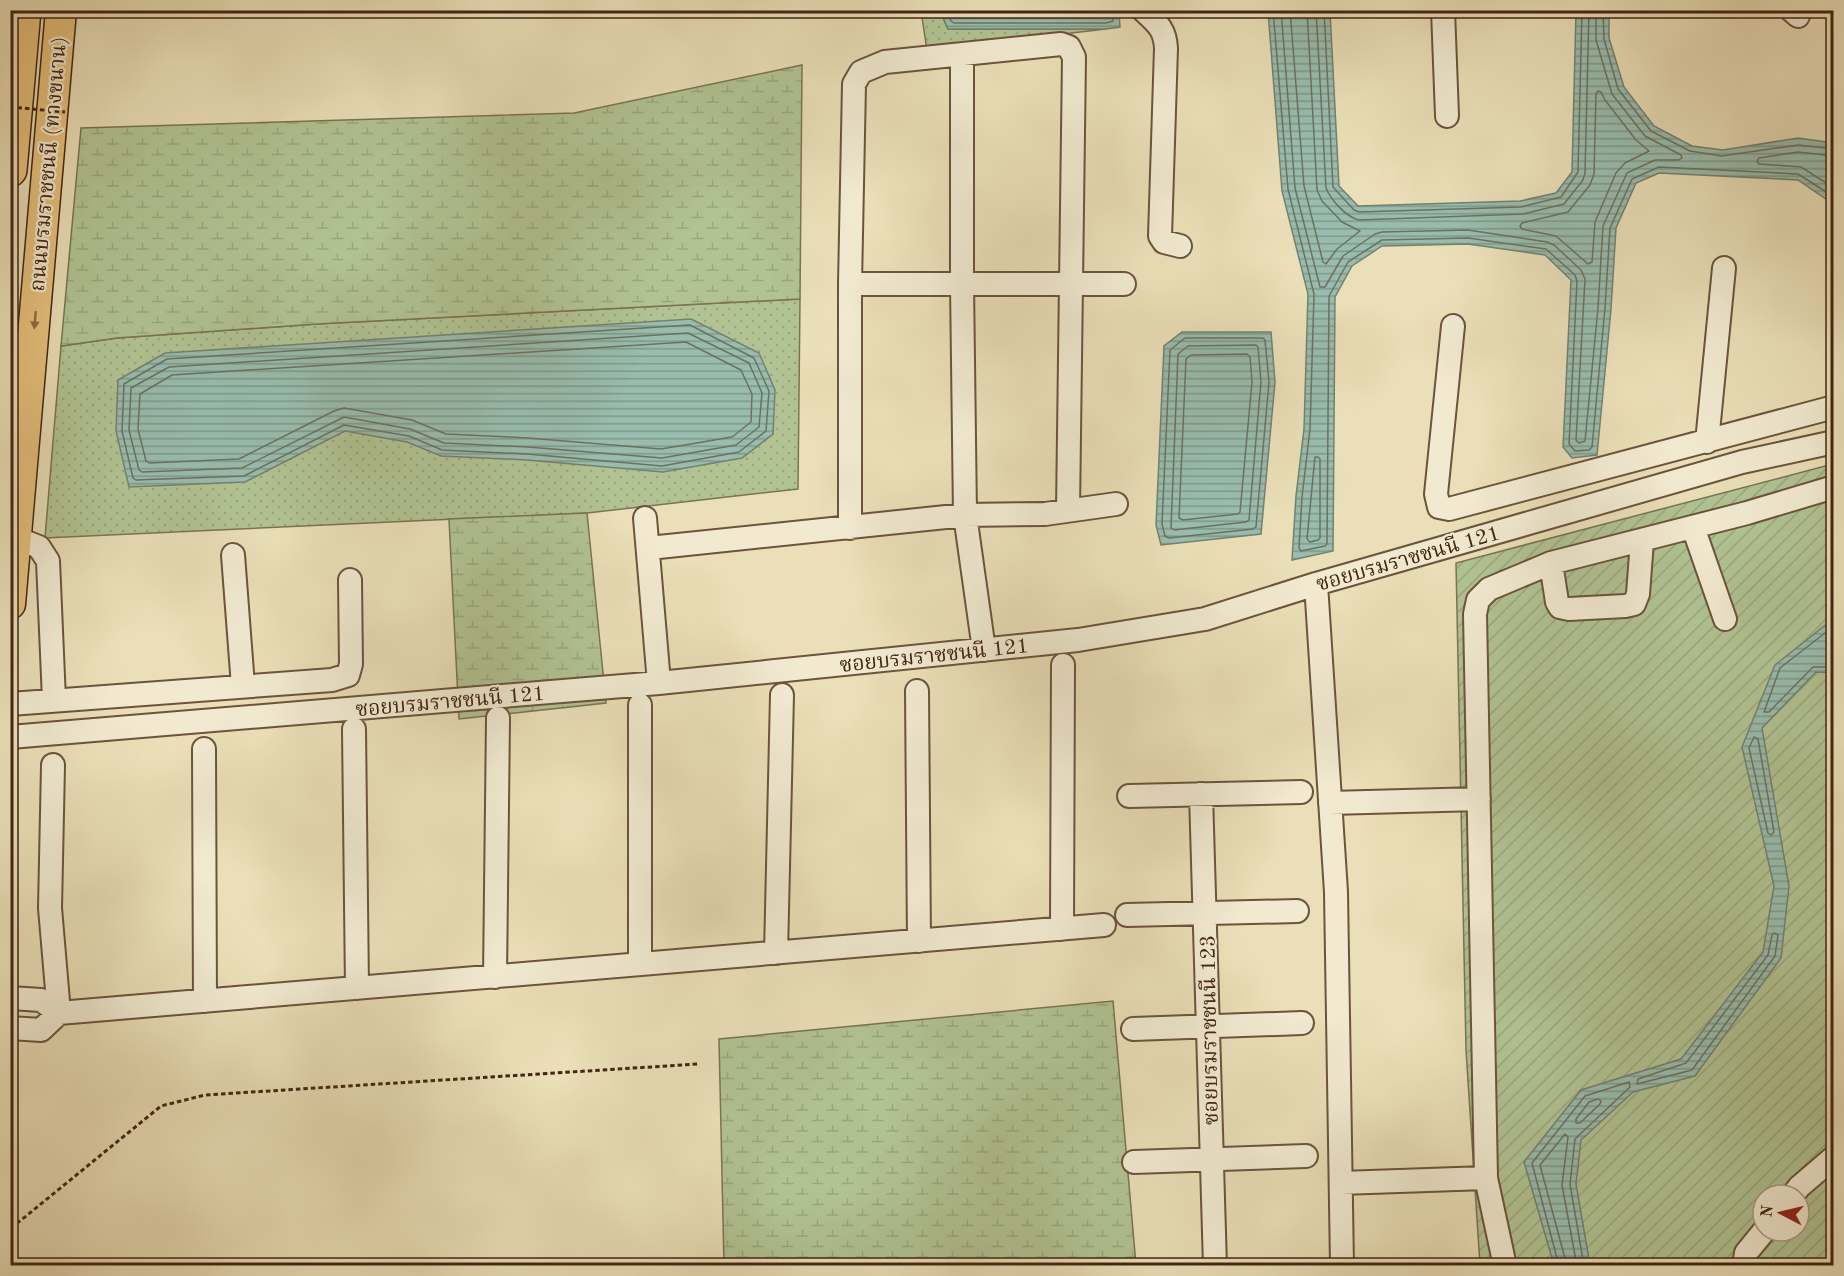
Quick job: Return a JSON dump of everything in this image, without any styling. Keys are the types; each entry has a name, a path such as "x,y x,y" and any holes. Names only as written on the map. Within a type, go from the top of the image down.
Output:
{"highway":[{"path":"10,170 24,10"}],"main road":[{"name":"ถนนบรมราชชนนี (ทางขนาน)","path":"10,604 61,10"}],"street":[{"path":"1143,10 1165,35 1167,48 1160,236 1164,242 1180,246"},
{"path":"1443,10 1447,116"},
{"path":"850,528 850,284 854,84 861,72 885,62 1060,44 1069,47 1074,57 1068,510"},
{"path":"962,54 964,515 984,650"},
{"path":"1707,442 1724,268"},
{"path":"850,284 1124,284"},
{"path":"1453,326 1436,494 1438,507 1449,509 1833,407"},
{"name":"ซอยบรมราชชนนี 121","path":"10,737 659,683 1078,640 1205,619 1316,584 1742,462 1833,442"},
{"path":"1505,1266 1486,1178 1475,614 1478,600 1489,589 1551,564 1833,487"},
{"path":"649,548 964,515 1045,514 1116,504"},
{"path":"645,518 659,683"},
{"path":"1693,527 1725,619"},
{"path":"16,538 39,547 48,561 54,700"},
{"path":"1551,564 1557,602 1560,607 1569,609 1634,604 1638,594 1642,541"},
{"path":"233,555 243,686"},
{"path":"10,704 332,680 348,675 351,664 350,580"},
{"path":"1316,584 1336,892 1342,1266"},
{"path":"1062,929 1063,664"},
{"path":"917,691 919,941"},
{"path":"776,953 782,694"},
{"path":"640,705 640,964"},
{"path":"495,976 498,718"},
{"path":"354,729 357,988"},
{"path":"204,749 205,1001"},
{"path":"53,765 50,908 59,1013"},
{"path":"1129,796 1301,792"},
{"name":"ซอยบรมราชชนนี 123","path":"1201,794 1215,1266"},
{"path":"1330,802 1479,799"},
{"path":"1127,915 1297,911"},
{"path":"10,1028 41,1030 59,1013 1104,926"},
{"path":"10,998 42,1000 59,1013"},
{"path":"1133,1029 1302,1023"},
{"path":"1134,1162 1306,1156"},
{"path":"1806,1183 1833,1157"},
{"path":"1341,1183 1486,1178"},
{"path":"1744,1266 1746,1253 1754,1243"}],"path":[{"path":"10,107 65,112"},
{"path":"10,1227 161,1107 205,1095 699,1064"}],"green space":[{"path":"921,11 940,11 948,29 1106,29 927,50"},
{"path":"802,65 800,299 317,324 117,338 61,346 81,128 574,113"},
{"path":"800,299 798,489 587,513 45,538 61,346 117,338 317,324"},
{"path":"1833,464 1833,1265 1480,1265 1466,1050 1456,563"},
{"path":"587,513 606,703 459,719 449,519"},
{"path":"1113,1001 1136,1265 724,1265 719,1039"}],"water":[{"path":"1609,10 1609,38 1624,87 1654,126 1692,146 1723,150 1798,138 1833,143 1833,208 1830,202 1798,180 1659,173 1636,183 1616,228 1597,455 1572,458 1563,447 1571,280 1545,255 1468,244 1382,246 1352,266 1335,297 1333,551 1292,560 1296,496 1304,429 1308,294 1282,191 1268,11 1330,11 1339,186 1358,206 1520,201 1556,193 1572,172 1576,11"},
{"path":"940,11 1119,11 1120,27 1106,29 948,29"},
{"path":"691,319 759,353 775,390 773,434 742,458 663,472 527,460 441,456 407,442 345,431 245,482 129,487 116,431 118,380 165,353"},
{"path":"1182,332 1271,332 1275,382 1261,534 1161,545 1156,525 1164,346"},
{"path":"1833,619 1833,673 1816,672 1762,728 1789,886 1781,958 1695,1076 1633,1092 1581,1140 1576,1184 1590,1265 1554,1265 1524,1162 1581,1090 1681,1059 1763,952 1774,886 1742,747 1775,665"}]}
